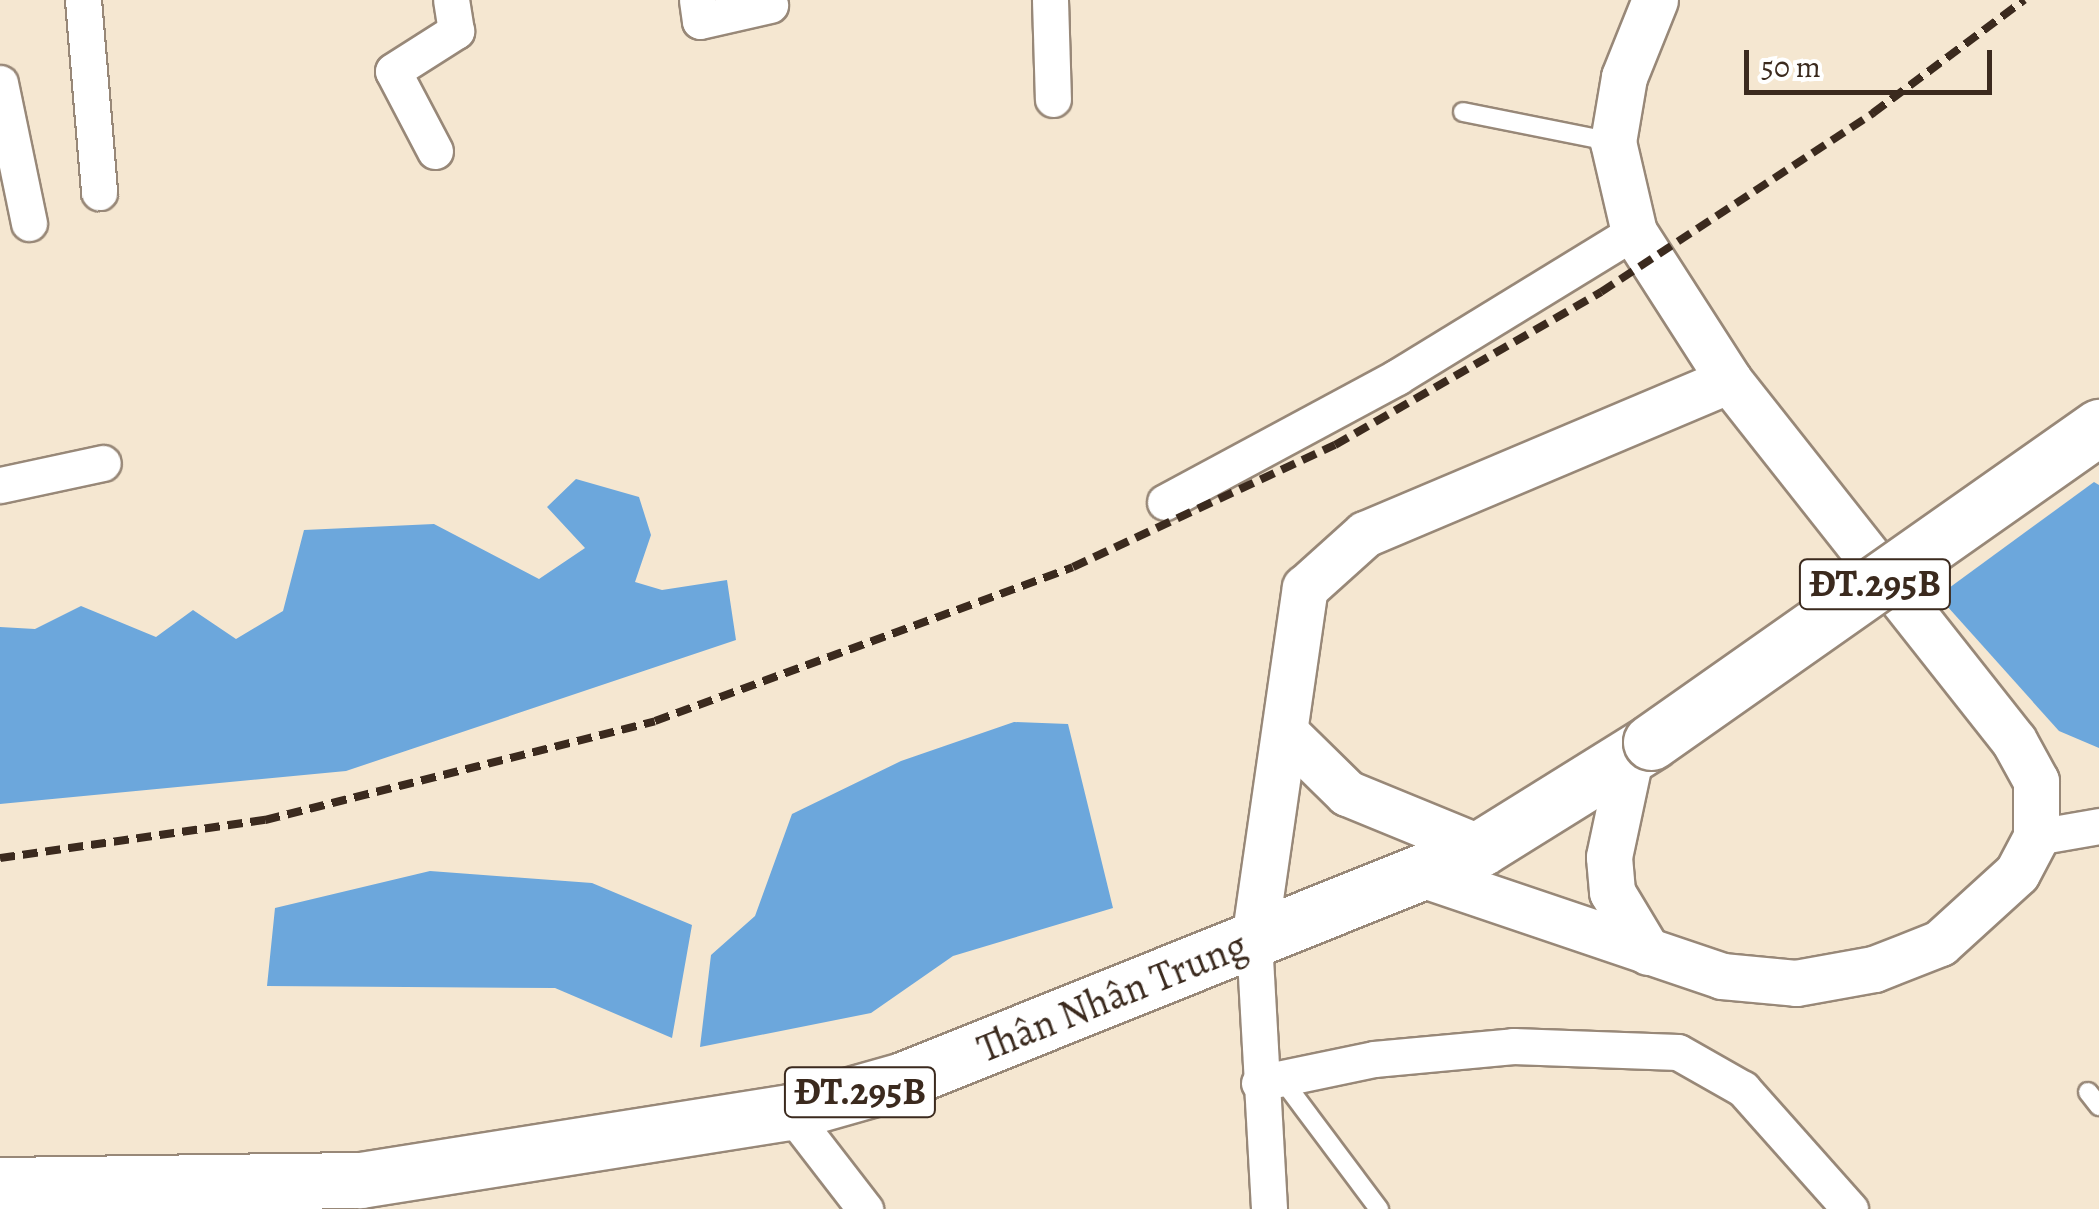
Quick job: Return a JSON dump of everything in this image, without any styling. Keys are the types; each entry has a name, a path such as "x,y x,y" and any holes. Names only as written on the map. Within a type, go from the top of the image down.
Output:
{"main road":[{"name":"ĐT.295B","path":"1640,750 2099,427"},
{"name":"Thân Nhân Trung","path":"0,1185 360,1180 790,1112 903,1080 1481,848 1640,750"}],"street":[{"path":"83,0 100,192"},
{"path":"435,152 393,70 456,32 451,0"},
{"path":"697,0 700,21 770,5"},
{"path":"1050,0 1053,99"},
{"path":"1418,872 1722,976 1796,983 1874,969 1940,943 1987,906 2036,837 2036,781 2014,741 1729,380 1634,232 1614,142 1624,77 1655,0"},
{"path":"0,83 29,223"},
{"path":"1165,502 1397,377 1634,232"},
{"path":"1270,1209 1270,1081 1254,940 1290,738 1289,670 1305,588 1365,534 1729,380"},
{"path":"0,485 103,463"},
{"path":"1290,738 1346,792 1481,848"},
{"path":"1640,750 1609,858 1612,892 1648,952"},
{"path":"2036,837 2099,826"},
{"path":"1270,1081 1513,1046 1678,1052 1743,1089 1850,1209"},
{"path":"790,1112 866,1209"}],"lane":[{"path":"1463,112 1614,142"},
{"path":"1270,1081 1380,1209"}],"water":[{"path":"576,479 639,497 651,535 635,582 662,590 727,580 736,640 346,771 0,804 0,627 35,629 81,606 156,637 193,610 236,639 283,611 304,530 434,524 539,579 585,548 547,507"},
{"path":"2094,482 2099,485 2099,748 2059,731 1938,596"},
{"path":"1014,722 1068,724 1113,908 953,956 871,1013 700,1047 711,955 755,916 792,814 901,761"},
{"path":"430,871 592,883 692,925 672,1038 555,988 267,986 275,908"}],"railway":[{"path":"0,858 265,820 655,721 1073,567 1335,445 1601,292 1873,113 2024,0"}]}
